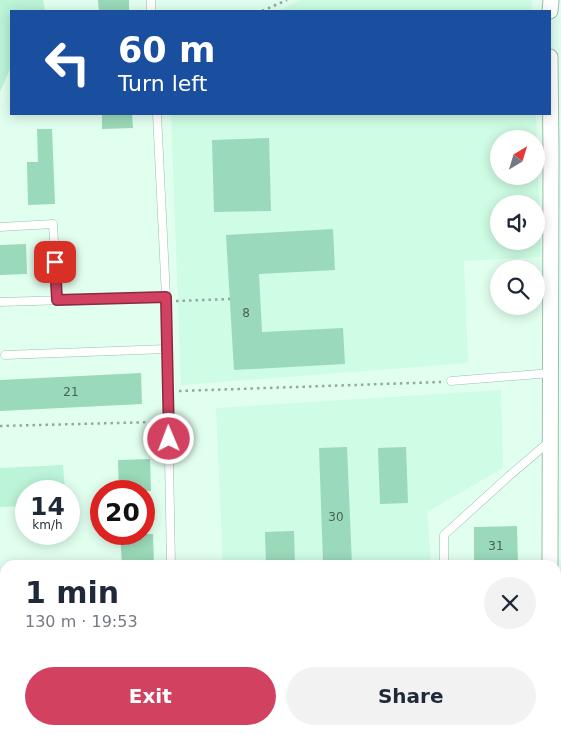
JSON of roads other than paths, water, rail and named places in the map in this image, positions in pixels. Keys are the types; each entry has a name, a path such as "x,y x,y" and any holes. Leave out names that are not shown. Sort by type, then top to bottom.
{"street":[{"path":"550,560 554,482 550,441 551,373 556,355 556,151 551,73"}],"lane":[{"path":"157,115 166,299 171,560"},
{"path":"0,227 53,224 57,300"},
{"path":"0,302 166,299"},
{"path":"5,355 167,349"},
{"path":"451,382 551,373"},
{"path":"444,560 444,535 508,476 550,441"}]}
